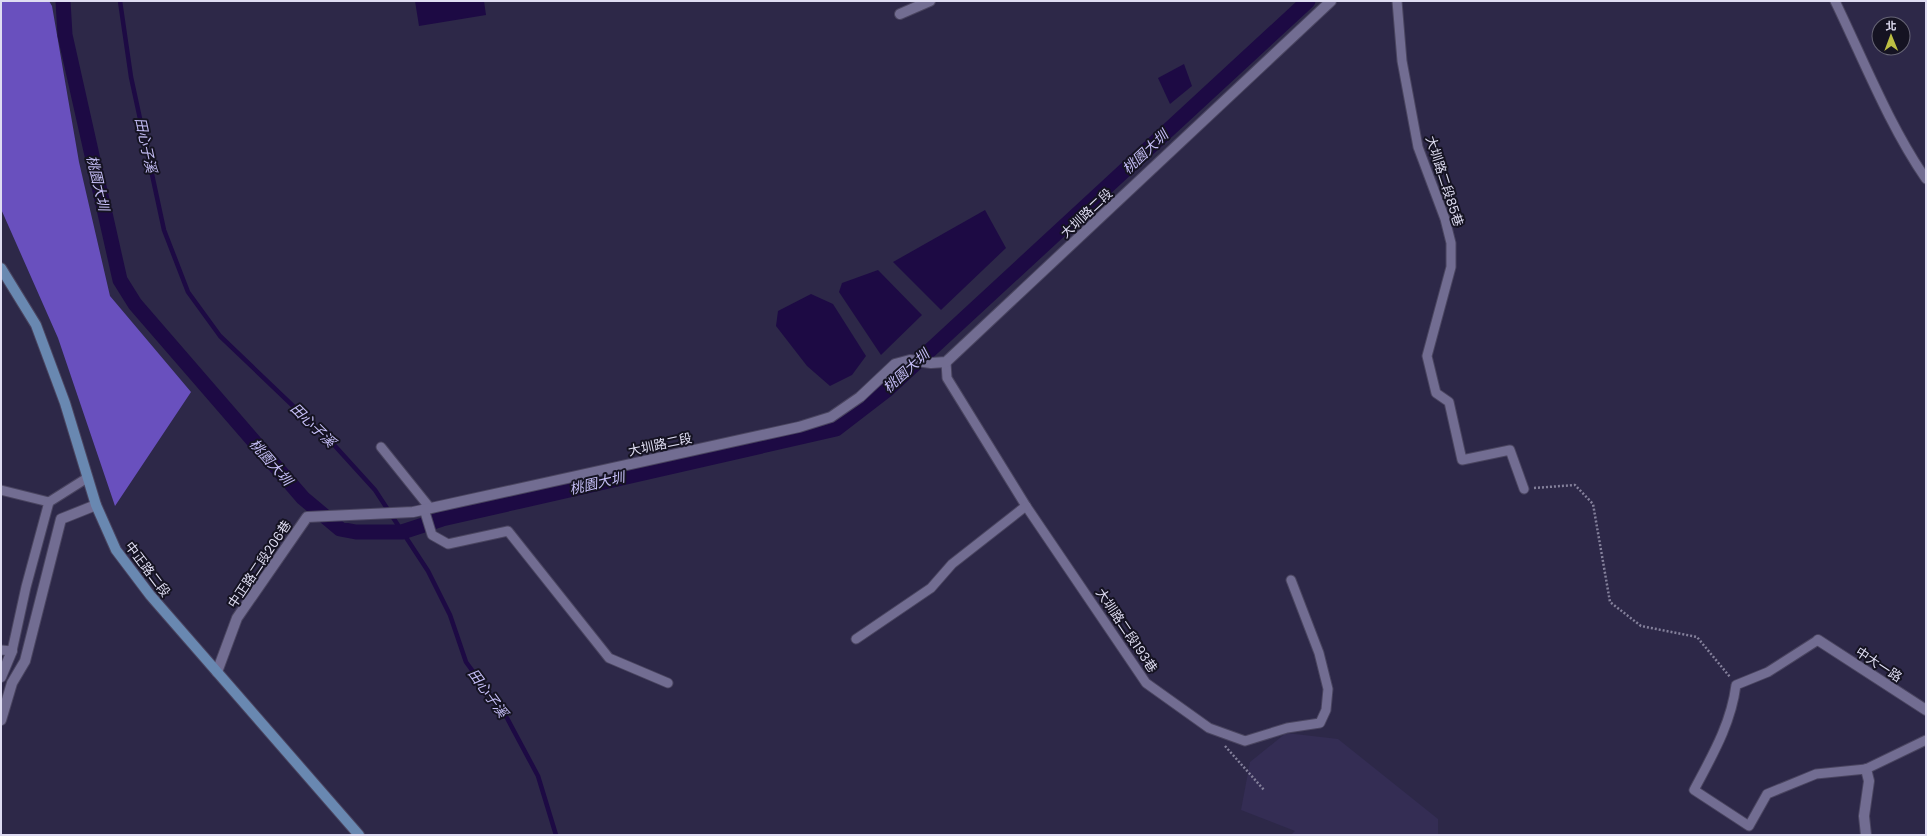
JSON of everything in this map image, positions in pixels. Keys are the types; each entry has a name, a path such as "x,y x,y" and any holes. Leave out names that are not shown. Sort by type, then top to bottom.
{"main road":[{"name":"中正路二段","path":"1,268 36,325 65,403 96,505 116,550 150,595 359,835"}],"street":[{"path":"900,14 930,1"},
{"name":"大圳路二段","path":"307,517 426,511 799,427 831,417 860,397 896,364 910,360 931,363 946,362 1331,1"},
{"path":"1,720 12,683 25,661 61,519 96,505"},
{"name":"中正路二段206巷","path":"217,672 237,618 307,517"},
{"name":"中大一路","path":"1818,640 1926,710"},
{"path":"1,677 12,651"},
{"path":"1866,769 1869,780 1864,816 1866,835"}],"lane":[{"name":"大圳路二段85巷","path":"1397,1 1402,61 1418,146 1445,219 1451,243 1451,267 1427,356 1436,393 1449,402 1462,460 1510,450 1524,489"},
{"path":"1835,1 1889,114 1913,160 1926,179"},
{"name":"大圳路二段193巷","path":"946,362 948,378 1026,506 1146,683 1208,728 1245,741 1287,728 1320,723 1326,710 1328,689 1319,653 1291,580"},
{"path":"381,447 426,511 432,532 448,544 508,531 610,658 668,683"},
{"path":"1,650 12,651 26,587 49,502 87,478"},
{"path":"1,490 49,502"},
{"path":"856,639 931,588 952,564 1026,506"},
{"path":"1818,640 1768,672 1736,685 1732,711 1722,735 1694,790 1749,826 1767,794 1816,774 1866,769 1926,740"}],"path":[{"path":"1524,489 1575,485 1593,504 1610,602 1641,626 1697,638 1736,685"},
{"path":"1224,745 1264,790"}],"shaded area":[{"path":"1,1 49,1 52,6 79,162 110,296 191,392 115,506 58,338 1,209"},
{"path":"415,1 484,1 486,15 419,26"},
{"path":"1184,64 1192,86 1170,104 1158,78"},
{"path":"985,210 1006,248 941,310 893,262"},
{"path":"878,270 922,315 881,355 839,292 842,283"},
{"path":"811,294 833,304 866,356 852,375 830,386 807,366 776,326 778,311"},
{"path":"1286,733 1338,739 1438,819 1438,835 1291,835 1295,831 1241,810 1250,762"}],"waterway":[{"name":"桃園大圳","path":"63,1 65,35 120,280 135,304 303,498 340,529 356,532 402,532 442,519 836,429 888,389 1308,1"},
{"name":"田心子溪","path":"120,1 131,77 164,230 188,292 220,336 335,446 375,490 428,571 450,615 466,662 507,718 538,776 556,835"}]}
